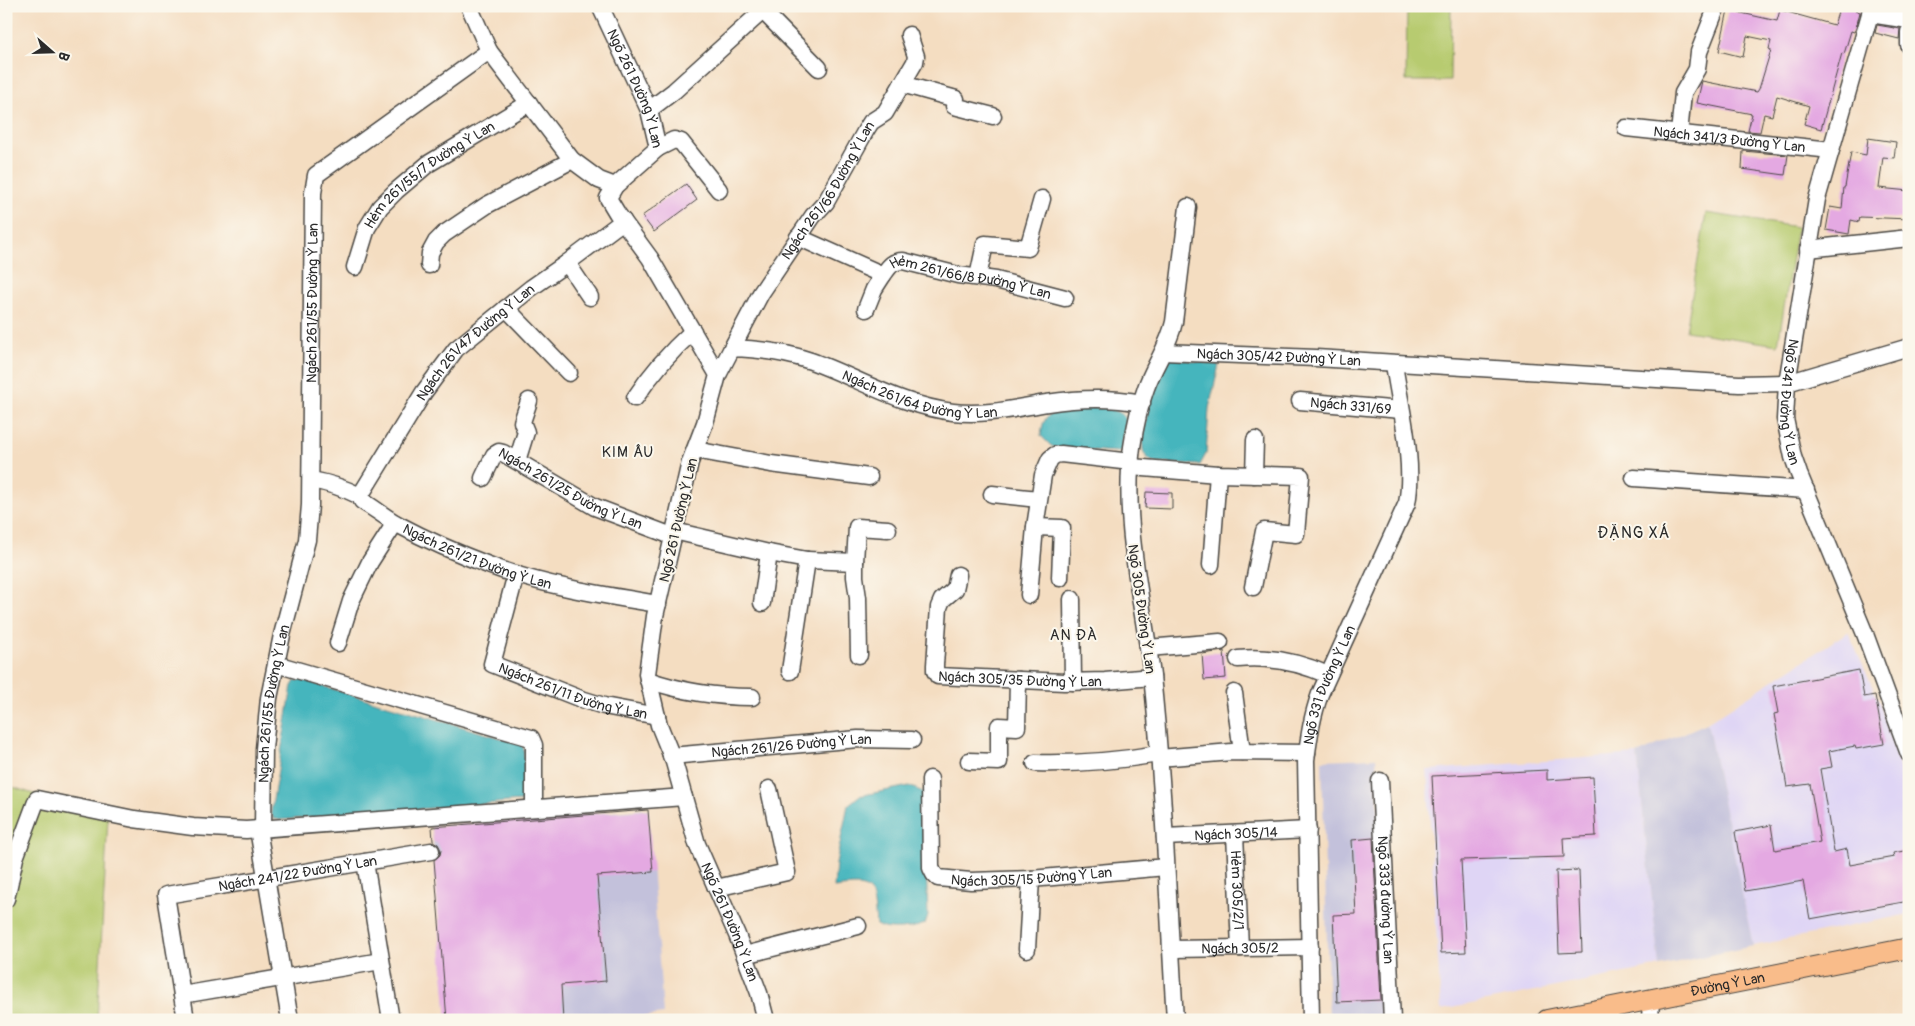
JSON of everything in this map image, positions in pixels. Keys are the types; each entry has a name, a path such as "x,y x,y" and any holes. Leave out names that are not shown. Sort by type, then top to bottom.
{"main road":[{"name":"Đường Ỷ Lan","path":"1546,1020 1909,948"}],"street":[{"path":"469,6 489,51 572,160 599,180 615,186 608,198 650,258 718,375"},
{"path":"1679,134 1683,93 1697,69 1699,52 1717,6"},
{"name":"Ngõ 261 Đường Ỷ Lan","path":"603,8 649,110 658,148 615,186"},
{"path":"649,110 674,91 765,8 819,68"},
{"path":"1870,10 1909,20"},
{"name":"Ngõ 341 Đường Ỷ Lan","path":"1870,10 1817,199 1787,383 1785,419 1792,457 1865,634 1909,753"},
{"path":"1909,32 1909,45"},
{"name":"Ngách 261/66 Đường Ỷ Lan","path":"732,348 761,293 813,216 826,202 871,122 885,112 915,62 916,56 909,34"},
{"name":"Ngách 261/55 Đường Ỷ Lan","path":"290,1020 266,878 260,829 269,698 307,540 311,480 313,193 316,175 489,51"},
{"path":"902,84 956,99 954,106 993,116"},
{"name":"Hẻm 261/55/7 Đường Ỷ Lan","path":"355,267 368,228 380,206 396,190 428,164 529,103"},
{"name":"Ngách 341/3 Đường Ỷ Lan","path":"1626,128 1831,150"},
{"path":"658,148 674,140 681,142 719,190"},
{"path":"429,265 430,253 436,242 444,234 487,205 572,160"},
{"path":"978,277 986,244 1028,248 1042,199"},
{"name":"Ngõ 305 Đường Ỷ Lan","path":"1175,1020 1159,756 1152,677 1133,542 1131,465 1135,430 1146,387 1164,352 1174,322 1188,207"},
{"name":"Ngách 261/47 Đường Ỷ Lan","path":"360,496 424,392 456,349 531,288 623,221"},
{"name":"Hẻm 261/66/8 Đường Ỷ Lan","path":"798,237 883,275 892,264 897,261 903,261 1065,298"},
{"path":"1808,249 1909,238"},
{"path":"567,263 590,297"},
{"path":"866,309 874,289 883,275"},
{"path":"506,308 569,373"},
{"path":"635,398 652,372 692,332"},
{"path":"718,375 732,348"},
{"name":"Ngách 261/64 Đường Ỷ Lan","path":"732,348 771,351 798,357 842,373 906,401 952,412 982,413 1096,398 1142,402"},
{"name":"Ngách 305/42 Đường Ỷ Lan","path":"1164,352 1316,358 1739,384 1787,383 1909,348"},
{"name":"Ngõ 331 Đường Ỷ Lan","path":"1311,1020 1307,753 1312,717 1328,675 1407,503 1410,467 1394,364"},
{"name":"Ngõ 261 Đường Ỷ Lan","path":"718,375 706,423 690,462 658,604 646,674 657,716 672,756 697,844 760,993 766,1020"},
{"path":"517,461 526,432 522,422 529,401"},
{"name":"Ngách 331/69","path":"1300,402 1401,410"},
{"path":"1254,475 1255,440"},
{"path":"694,450 771,464 869,477"},
{"name":"Ngách 261/25 Đường Ỷ Lan","path":"483,478 494,455 503,453 595,508 673,534 807,560 855,562"},
{"path":"1029,595 1038,500 1046,466 1055,455 1061,454 1131,465 1218,474 1301,476 1296,534 1264,531 1253,587"},
{"path":"1211,565 1218,474"},
{"path":"1634,478 1806,490"},
{"name":"Ngách 261/21 Đường Ỷ Lan","path":"311,480 329,482 360,496 362,501 395,523 436,543 492,566 588,593 658,604"},
{"path":"992,494 1038,500"},
{"path":"338,643 352,601 370,562 395,523"},
{"path":"859,655 858,598 855,577 857,527 888,529"},
{"path":"1035,527 1062,528 1060,578"},
{"path":"762,603 769,553"},
{"path":"790,671 807,560"},
{"name":"Ngách 261/11 Đường Ỷ Lan","path":"516,574 492,664 551,689 581,699 604,706 657,716"},
{"name":"Ngách 305/35 Đường Ỷ Lan","path":"958,575 955,589 942,600 940,608 935,672 938,676 1073,682 1152,677"},
{"path":"1072,599 1073,682"},
{"path":"1148,648 1220,642"},
{"path":"1238,659 1255,657 1287,661 1328,675"},
{"path":"276,664 532,738 534,745 534,808"},
{"path":"648,680 700,694 752,697"},
{"path":"969,761 998,762 999,726 1017,727 1018,680"},
{"path":"1234,692 1242,752"},
{"name":"Ngách 261/26 Đường Ỷ Lan","path":"672,756 858,739 912,740"},
{"path":"1035,763 1079,764 1159,756 1242,752 1307,753"},
{"name":"Ngách 305/15 Đường Ỷ Lan","path":"930,779 931,868 938,878 971,881 1031,879 1166,867"},
{"name":"Ngõ 333 đường Ỷ Lan","path":"1380,780 1392,1020"},
{"path":"716,888 787,872 769,789"},
{"path":"6,899 15,858 37,799 134,819 193,828 260,829 684,797"},
{"name":"Ngách 305/14","path":"1165,837 1308,830"},
{"name":"Hẻm 305/2/1","path":"1235,834 1240,948"},
{"name":"Ngách 241/22 Đường Ỷ Lan","path":"182,995 166,896 431,851"},
{"path":"364,862 391,1020"},
{"path":"1027,949 1031,879"},
{"path":"745,956 858,926"},
{"name":"Ngách 305/2","path":"1171,949 1310,947"},
{"path":"186,1020 182,995 381,962"},
{"path":"1650,1020 1651,999"}],"shaded area":[{"path":"1848,632 1880,704 1899,765 1909,807 1909,914 1753,946 1707,723"},
{"path":"1707,723 1753,946 1659,966 1637,754"},
{"path":"1637,754 1659,966 1441,1010 1427,770"},
{"path":"1376,758 1388,1019 1329,1020 1322,760"},
{"path":"648,809 663,1014 622,1020 447,1020 432,827"}],"green space":[{"path":"1407,6 1451,6 1450,81 1406,81"},
{"path":"1706,213 1797,227 1778,345 1686,331"},
{"path":"6,785 108,818 97,1020 6,1020"}],"water":[{"path":"1171,358 1219,365 1209,408 1206,454 1200,465 1155,463 1147,458 1143,449 1144,431 1153,390 1160,368 1164,362"},
{"path":"1087,408 1115,410 1123,416 1126,420 1121,450 1118,452 1056,448 1041,436 1044,422 1048,416 1058,411"},
{"path":"301,680 522,745 524,750 524,797 521,801 279,820 273,818 271,812 292,686 295,681"},
{"path":"909,786 923,792 928,915 925,924 894,929 876,925 874,903 869,890 857,886 834,888 836,863 848,805 859,796"}],"building":[{"path":"1840,6 1860,12 1856,28 1854,32 1851,31 1844,54 1842,53 1821,129 1804,124 1809,106 1777,96 1772,116 1764,114 1760,132 1748,131 1752,114 1697,103 1702,81 1757,92 1759,89 1771,50 1769,49 1771,41 1747,36 1743,57 1719,51 1728,10 1777,21 1780,10 1834,25"},
{"path":"1877,25 1900,29 1899,39 1875,33"},
{"path":"1868,138 1896,142 1894,158 1883,157 1879,188 1909,191 1909,219 1860,217 1859,222 1851,220 1849,234 1826,230 1830,207 1842,209 1851,152 1866,155"},
{"path":"1743,151 1788,155 1785,175 1742,169"},
{"path":"686,184 697,200 654,232 642,216"},
{"path":"1146,492 1172,493 1172,509 1145,508"},
{"path":"1224,651 1226,678 1204,680 1202,654"},
{"path":"1859,670 1864,697 1875,695 1884,744 1856,749 1855,746 1829,751 1832,767 1820,769 1834,852 1847,849 1850,865 1894,857 1893,853 1909,850 1909,901 1810,919 1803,881 1745,891 1735,832 1771,825 1775,850 1820,842 1810,784 1787,787 1774,714 1778,713 1773,686"},
{"path":"1547,770 1547,780 1593,777 1596,836 1563,838 1564,857 1461,860 1466,952 1441,953 1432,776"},
{"path":"648,810 653,872 597,876 606,981 561,985 563,1020 447,1020 434,860 440,855 441,850 438,844 433,841 432,827"},
{"path":"1373,838 1381,1000 1337,1002 1333,915 1356,914 1352,840"},
{"path":"1579,870 1582,952 1559,953 1556,871"}],"district":[{"name":"KIM ÂU","path":"628,452"},
{"name":"ĐẶNG XÁ","path":"1634,532"},
{"name":"AN ĐÀ","path":"1074,635"}]}
